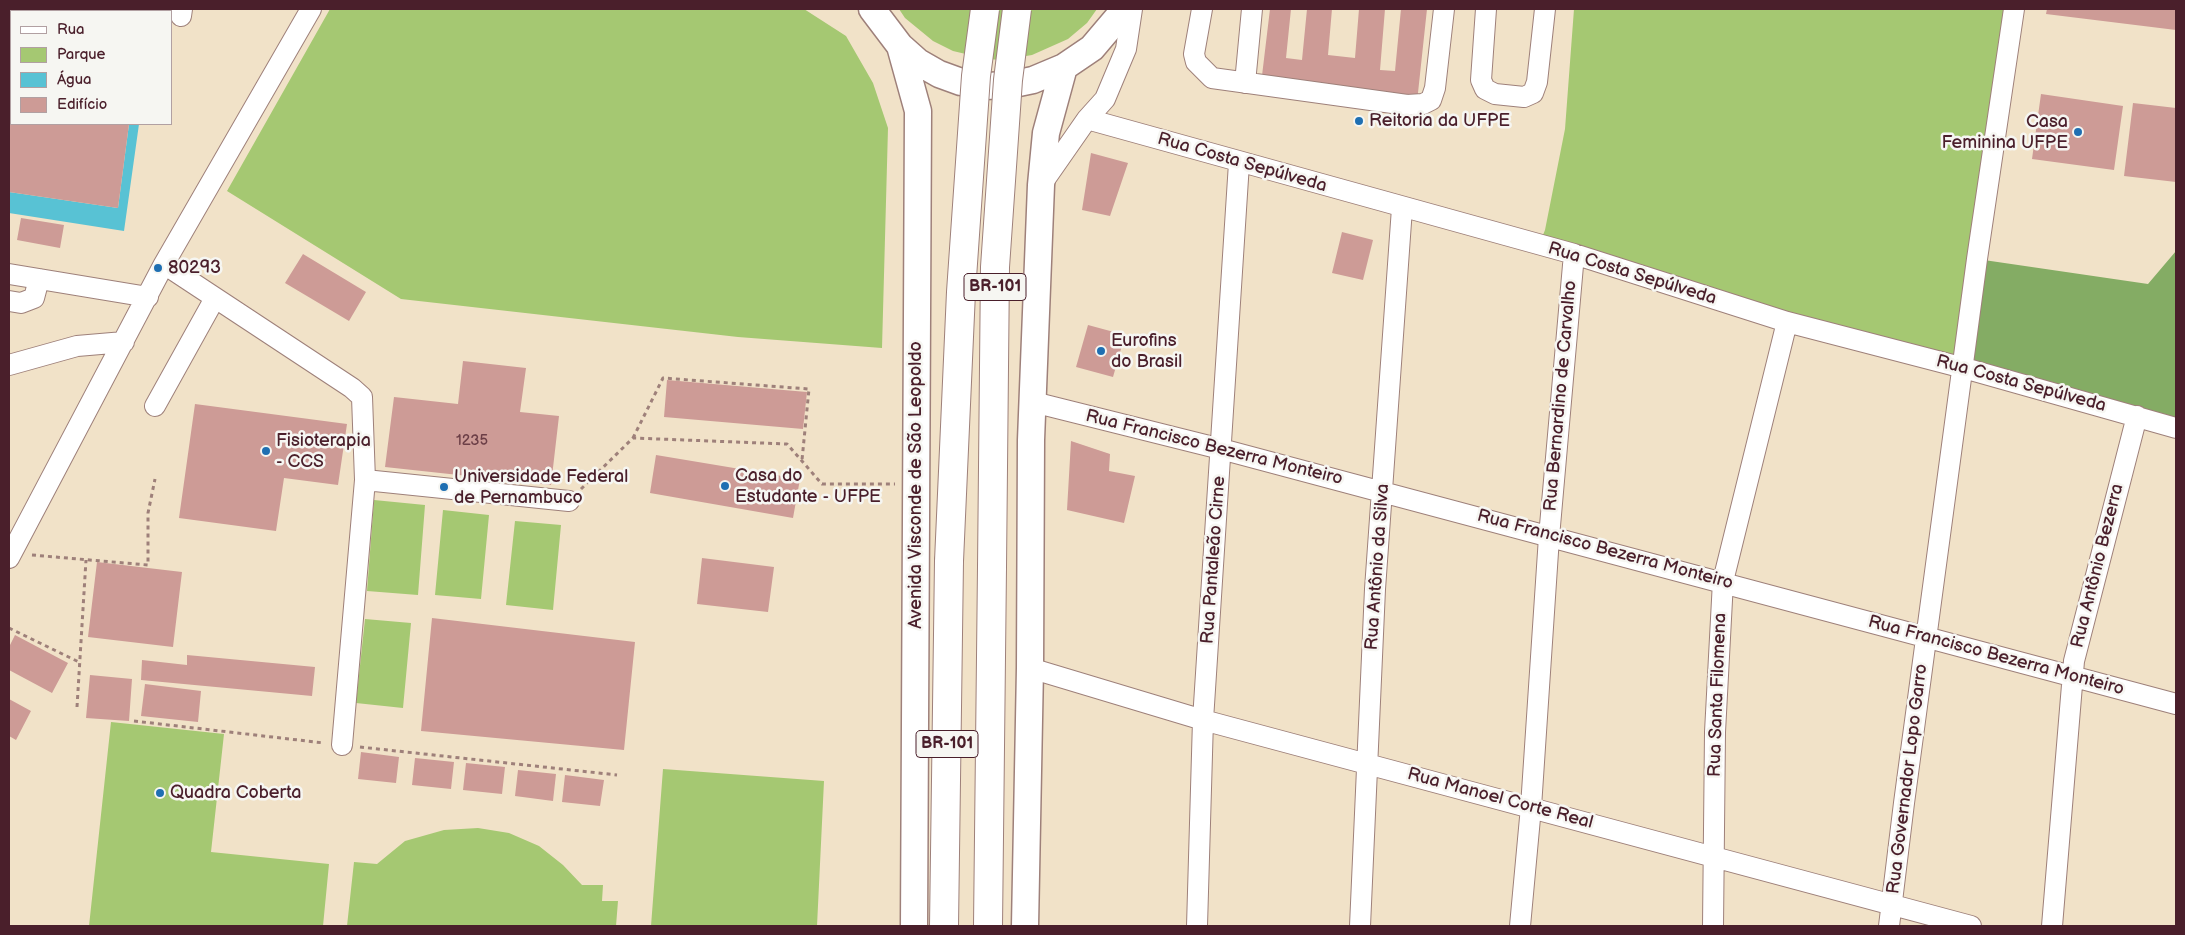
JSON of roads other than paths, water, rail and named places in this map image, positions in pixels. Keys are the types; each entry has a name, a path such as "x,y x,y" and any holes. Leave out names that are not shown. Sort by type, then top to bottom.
{"highway":[{"name":"Avenida Visconde de São Leopoldo","path":"944,926 949,561 961,282 976,76 985,9"},
{"name":"BR-101","path":"988,926 995,267 1008,80 1017,9"}],"main road":[{"path":"872,9 900,46 918,62 939,74 961,82 985,86 1009,85 1033,80 1064,67 1092,48 1123,9"},
{"name":"Avenida Visconde de São Leopoldo","path":"900,46 918,111 914,926"},
{"path":"1025,926 1033,402 1040,185 1046,133 1064,67"}],"street":[{"path":"10,556 164,264 311,9"},
{"path":"1040,185 1088,119 1105,99 1126,50 1132,9"},
{"path":"1202,9 1194,54 1196,62 1212,78 1408,105 1423,104 1431,100 1435,88 1444,9"},
{"path":"1246,83 1252,9"},
{"path":"1486,9 1481,80 1485,89 1495,94 1524,97 1533,93 1538,82 1545,9"},
{"name":"Rua Governador Lopo Garro","path":"1889,926 1977,259 2014,9"},
{"name":"Rua Costa Sepúlveda","path":"1088,119 1239,163 1574,254 1787,322 1964,368 2176,428"},
{"name":"Rua Pantaleão Cirne","path":"1197,926 1204,720 1239,163"},
{"name":"Rua Antônio da Silva","path":"1360,926 1366,764 1402,208"},
{"name":"Rua Bernardino de Carvalho","path":"1520,926 1531,807 1549,537 1574,254"},
{"path":"164,264 352,388 362,397 365,480 342,745"},
{"path":"9,274 148,297"},
{"path":"9,301 21,303 34,298 39,279"},
{"path":"155,406 215,298"},
{"name":"Rua Santa Filomena","path":"1712,926 1715,732 1723,581 1787,322"},
{"path":"9,365 77,346 124,342"},
{"name":"Rua Francisco Bezerra Monteiro","path":"1033,402 1383,491 2176,704"},
{"name":"Rua Antônio Bezerra","path":"2052,926 2076,647 2137,416"},
{"path":"365,480 569,501"},
{"name":"Rua Manoel Corte Real","path":"1030,668 1204,720 1971,926"}],"water":[{"path":"129,125 139,125 124,231 9,213 9,192 118,208"}],"place":[{"name":"Reitoria da UFPE","path":"1359,121"},
{"name":"Casa Feminina UFPE","path":"2078,132"},
{"name":"80293","path":"158,268"},
{"name":"Eurofins do Brasil","path":"1101,351"},
{"name":"Fisioterapia - CCS","path":"266,451"},
{"name":"Casa do Estudante - UFPE","path":"725,486"},
{"name":"Universidade Federal de Pernambuco","path":"444,487"},
{"name":"Quadra Coberta","path":"160,793"}]}
